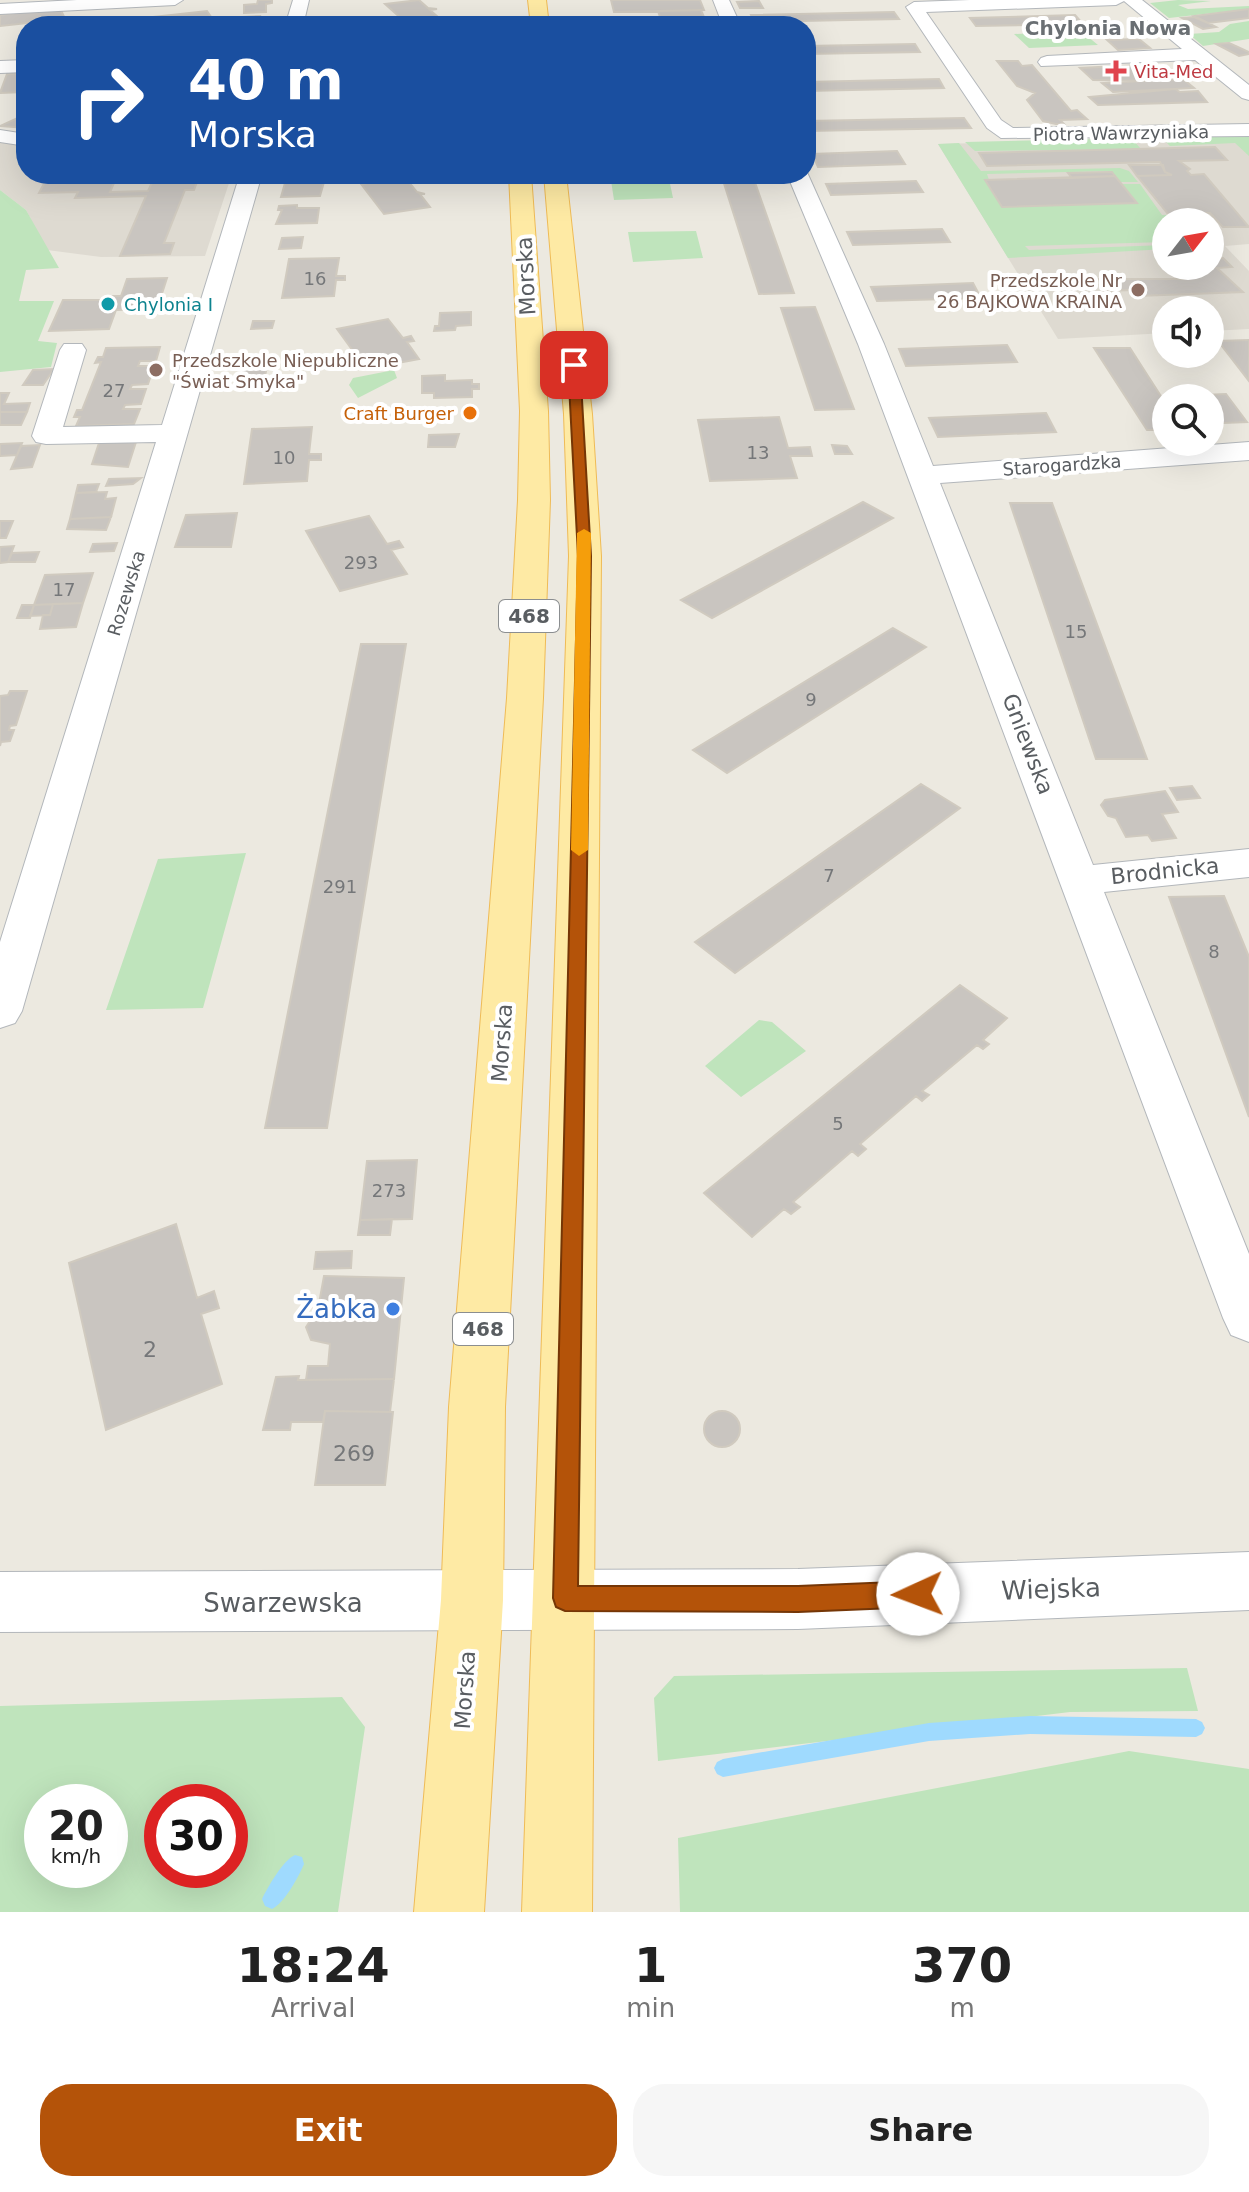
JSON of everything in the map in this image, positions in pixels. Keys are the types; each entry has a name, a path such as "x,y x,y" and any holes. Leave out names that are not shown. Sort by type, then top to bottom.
{"main road":[{"name":"Morska","path":"449,1912 472,1600 477,1407 525,698 534,500 534,411 521,184"},
{"name":"Morska","path":"556,184 578,414 585,556 557,1912"}],"street":[{"path":"0,9 175,0"},
{"name":"Piotra Wawrzyniaka","path":"1116,0 914,7 994,124 1008,134 1249,130"},
{"path":"1132,0 1249,94"},
{"path":"1047,62 1199,54"},
{"name":"Rozewska","path":"0,1011 248,184"},
{"name":"Gniewska","path":"802,184 923,475 1249,1318"},
{"path":"73,350 46,436 174,433"},
{"name":"Starogardzka","path":"923,475 1249,451"},
{"name":"Brodnicka","path":"1080,880 1249,863"},
{"name":"Wiejska","path":"565,1598 798,1599 1249,1581"},
{"name":"Swarzewska","path":"0,1602 565,1598"}],"shaded area":[{"path":"1249,136 1249,244 1225,246 1249,271 1249,329 1224,330 1224,296 1152,296 1152,334 1058,339 938,144"},
{"path":"0,140 16,143 16,184 229,184 205,256 101,257 47,250 26,210 0,190"}],"green space":[{"path":"1211,1 1178,5 1188,9 1249,6 1249,9 1169,18 1150,3"},
{"path":"1249,21 1249,39 1203,46 1189,34 1219,32 1230,24"},
{"path":"1081,31 1098,45 1029,48 1014,34"},
{"path":"1249,135 1249,156 1235,143 1170,146 1163,139 1154,138"},
{"path":"1140,138 1133,140 1141,149 975,151 965,142"},
{"path":"959,143 981,171 1120,168 1129,171 1138,182 1120,182 1111,171 987,174 989,180 985,181 1002,207 1136,202 1122,184 1140,184 1157,208 1152,208 1152,242 1025,246 1029,250 1152,246 1152,250 1008,258 938,144"},
{"path":"612,184 670,184 673,198 614,200"},
{"path":"0,190 26,210 59,268 26,270 19,301 54,301 38,341 57,343 51,367 0,372"},
{"path":"696,231 703,258 633,262 628,232"},
{"path":"394,370 397,378 358,398 349,385 353,378"},
{"path":"246,853 203,1008 106,1010 158,859"},
{"path":"759,1020 772,1022 806,1051 741,1097 705,1066"},
{"path":"1187,1668 1198,1711 1070,1712 658,1761 654,1698 674,1676"},
{"path":"342,1697 365,1727 338,1912 0,1912 0,1706"},
{"path":"1129,1751 1249,1769 1249,1912 680,1912 678,1838"}],"building":[{"path":"258,0 272,0 272,3 266,4 266,12 244,13 244,5 257,4"},
{"path":"419,0 428,8 437,9 430,10 437,16 398,16 385,4"},
{"path":"611,0 700,0 704,10 614,12"},
{"path":"759,1 763,8 740,8 737,2"},
{"path":"60,8 64,16 16,16 16,24 0,26 0,15"},
{"path":"1249,9 1249,18 1208,23 1194,16"},
{"path":"701,10 704,16 660,16 658,11"},
{"path":"207,11 210,16 161,16"},
{"path":"894,12 899,19 816,21 816,16 751,15"},
{"path":"1075,15 1083,24 976,26 970,18"},
{"path":"1194,17 1216,27 1203,29 1182,18"},
{"path":"1139,39 1150,48 1118,50 1107,40"},
{"path":"1229,43 1249,54 1239,56 1216,44"},
{"path":"915,44 920,52 816,54 816,46"},
{"path":"997,61 1032,65 1071,111 1077,110 1087,119 1060,120 1064,124 1043,121 1027,100 1035,93 1017,86"},
{"name":"Vita-Med","path":"1141,65 1152,74 1141,77 1145,81 1093,80 1080,68"},
{"path":"7,74 16,74 16,92 0,93"},
{"path":"939,79 944,88 816,91 816,82"},
{"path":"1183,79 1194,88 1113,92 1102,83"},
{"path":"1175,89 1180,92 1198,91 1207,102 1098,105 1089,97"},
{"path":"964,118 971,128 816,131 816,121"},
{"path":"16,119 16,127 0,126"},
{"path":"1215,147 1227,160 1179,161 1190,169 1187,171 1191,175 1204,174 1249,227 1224,227 1224,208 1163,208 1137,176 1172,175 1165,172 1160,162 987,166 979,153"},
{"path":"897,151 905,164 818,167 816,154"},
{"path":"1129,165 1163,165 1165,172 1172,175 1137,176"},
{"path":"1112,172 1115,176 1072,178 1068,173"},
{"path":"1115,176 1137,203 1002,207 985,180"},
{"path":"916,181 923,192 831,195 826,184"},
{"path":"44,184 114,184 110,192 148,191 151,184 196,184 194,190 185,190 164,243 174,243 170,254 120,256 146,196 75,198 78,192 39,193"},
{"path":"285,184 323,184 320,196 281,197"},
{"path":"361,184 411,184 417,192 425,194 420,194 430,207 384,214"},
{"path":"724,184 756,184 794,293 759,294"},
{"path":"297,205 297,208 319,208 317,223 276,224 282,210 278,210 279,206"},
{"path":"942,229 950,242 853,245 847,232"},
{"path":"303,237 301,248 279,249 282,238"},
{"path":"339,258 336,276 345,276 345,280 336,280 334,296 282,298 289,259"},
{"path":"1224,274 1243,292 1137,296 1133,290 1106,291 1097,279 1224,280"},
{"name":"Chylonia I","path":"167,278 157,309 116,310 109,329 49,331 63,300 106,300 108,296 121,296 127,279"},
{"path":"973,283 981,298 877,301 871,287"},
{"path":"815,307 854,409 815,410 781,308"},
{"path":"471,312 471,325 434,331 435,326 439,326 440,313"},
{"path":"388,319 403,338 411,336 414,341 407,342 419,359 366,369 337,329"},
{"path":"253,321 274,321 272,328 251,329"},
{"path":"1249,340 1249,381 1224,349 1224,341"},
{"path":"1007,345 1017,362 906,366 899,349"},
{"path":"160,347 156,361 140,361 138,366 154,366 148,384 132,385 130,389 146,389 141,404 125,405 123,409 140,409 134,424 76,426 80,417 74,417 77,410 82,410 101,362 95,363 98,357 103,357 106,348"},
{"path":"1094,348 1130,348 1153,384 1152,430 1147,430"},
{"path":"268,363 263,384 238,385 243,364"},
{"path":"54,369 43,385 23,385 33,370"},
{"path":"445,375 445,381 472,380 472,384 479,384 479,389 472,389 472,397 434,398 434,393 422,393 422,376"},
{"path":"0,393 9,393 4,404 30,403 27,412 0,412"},
{"path":"1226,394 1247,422 1224,423"},
{"path":"0,412 27,412 21,425 0,425"},
{"path":"1046,413 1056,432 938,437 929,418"},
{"path":"779,417 788,448 810,447 812,456 790,456 797,478 710,481 698,420"},
{"path":"312,427 309,454 321,454 321,460 309,460 307,481 244,484 252,429"},
{"path":"459,434 455,447 428,447 429,435"},
{"path":"136,442 128,467 92,464 99,443"},
{"path":"22,443 17,455 0,456 0,444"},
{"path":"40,445 32,467 11,469 21,446"},
{"path":"832,445 847,446 852,454 835,454"},
{"path":"141,478 133,484 106,486 109,479"},
{"path":"99,484 96,492 76,493 78,485"},
{"path":"107,492 105,499 116,498 111,517 70,519 76,493"},
{"path":"863,502 893,518 712,618 681,600"},
{"path":"1010,503 1052,503 1147,759 1096,759"},
{"path":"237,513 231,547 175,547 186,515"},
{"path":"369,516 387,544 399,541 403,547 391,550 407,574 340,591 306,531"},
{"path":"111,517 106,530 67,529 70,519"},
{"path":"0,521 13,521 6,538 0,538"},
{"path":"117,543 114,551 90,552 93,544"},
{"path":"14,546 8,562 0,563 0,547"},
{"path":"39,552 35,562 8,562 12,553"},
{"path":"93,573 83,603 34,605 45,575"},
{"path":"83,603 76,627 40,629 43,615 50,615 53,604"},
{"path":"53,604 50,615 30,616 34,605"},
{"path":"22,605 34,605 30,618 17,618"},
{"path":"893,628 926,647 727,773 693,750"},
{"path":"361,644 406,644 327,1128 265,1128"},
{"path":"10,691 27,691 16,725 10,726 9,730 14,730 10,741 1,742 0,746 0,696 8,695"},
{"path":"921,784 960,808 735,973 695,942"},
{"path":"1192,786 1200,798 1177,800 1170,788"},
{"path":"1165,791 1178,812 1162,814 1176,838 1152,841 1148,835 1126,837 1116,818 1108,816 1101,805 1105,800"},
{"path":"1224,896 1249,957 1249,1117 1169,897"},
{"path":"960,985 1007,1018 983,1040 989,1044 983,1049 977,1045 922,1091 929,1095 922,1101 916,1096 860,1144 866,1149 858,1156 852,1151 793,1202 800,1207 791,1214 784,1209 752,1237 704,1193"},
{"path":"417,1160 412,1219 360,1220 367,1161"},
{"path":"392,1219 390,1235 358,1235 360,1220"},
{"path":"176,1224 197,1298 214,1291 219,1308 201,1314 222,1384 106,1430 69,1263"},
{"path":"352,1251 351,1268 314,1269 316,1252"},
{"path":"324,1276 404,1278 394,1379 306,1380 308,1366 328,1366 330,1344 311,1340 306,1327 318,1309"},
{"path":"299,1376 298,1380 394,1379 390,1412 325,1411 323,1422 291,1422 290,1430 263,1430 276,1377"},
{"path":"325,1411 393,1412 385,1485 315,1485"},
{"path":"722,1411 735,1416 740,1429 735,1442 722,1447 709,1442 704,1429 709,1416"}],"waterway":[{"path":"723,1768 929,1732 1030,1725 1196,1728"},
{"path":"272,1899 295,1864"}],"slow traffic":[{"path":"579,850 584,533"}],"place":[{"name":"Vita-Med","path":"1116,71"},
{"name":"Przedszkole Nr 26 BAJKOWA KRAINA","path":"1138,290"},
{"name":"Chylonia I","path":"108,304"},
{"name":"Przedszkole Niepubliczne \"Świat Smyka\"","path":"156,370"},
{"name":"Craft Burger","path":"470,413"},
{"name":"Żabka","path":"393,1309"}],"district":[{"name":"Chylonia Nowa","path":"1108,28"}],"route":[{"path":"574,365 585,556 565,1598 798,1599 918,1594"}]}
